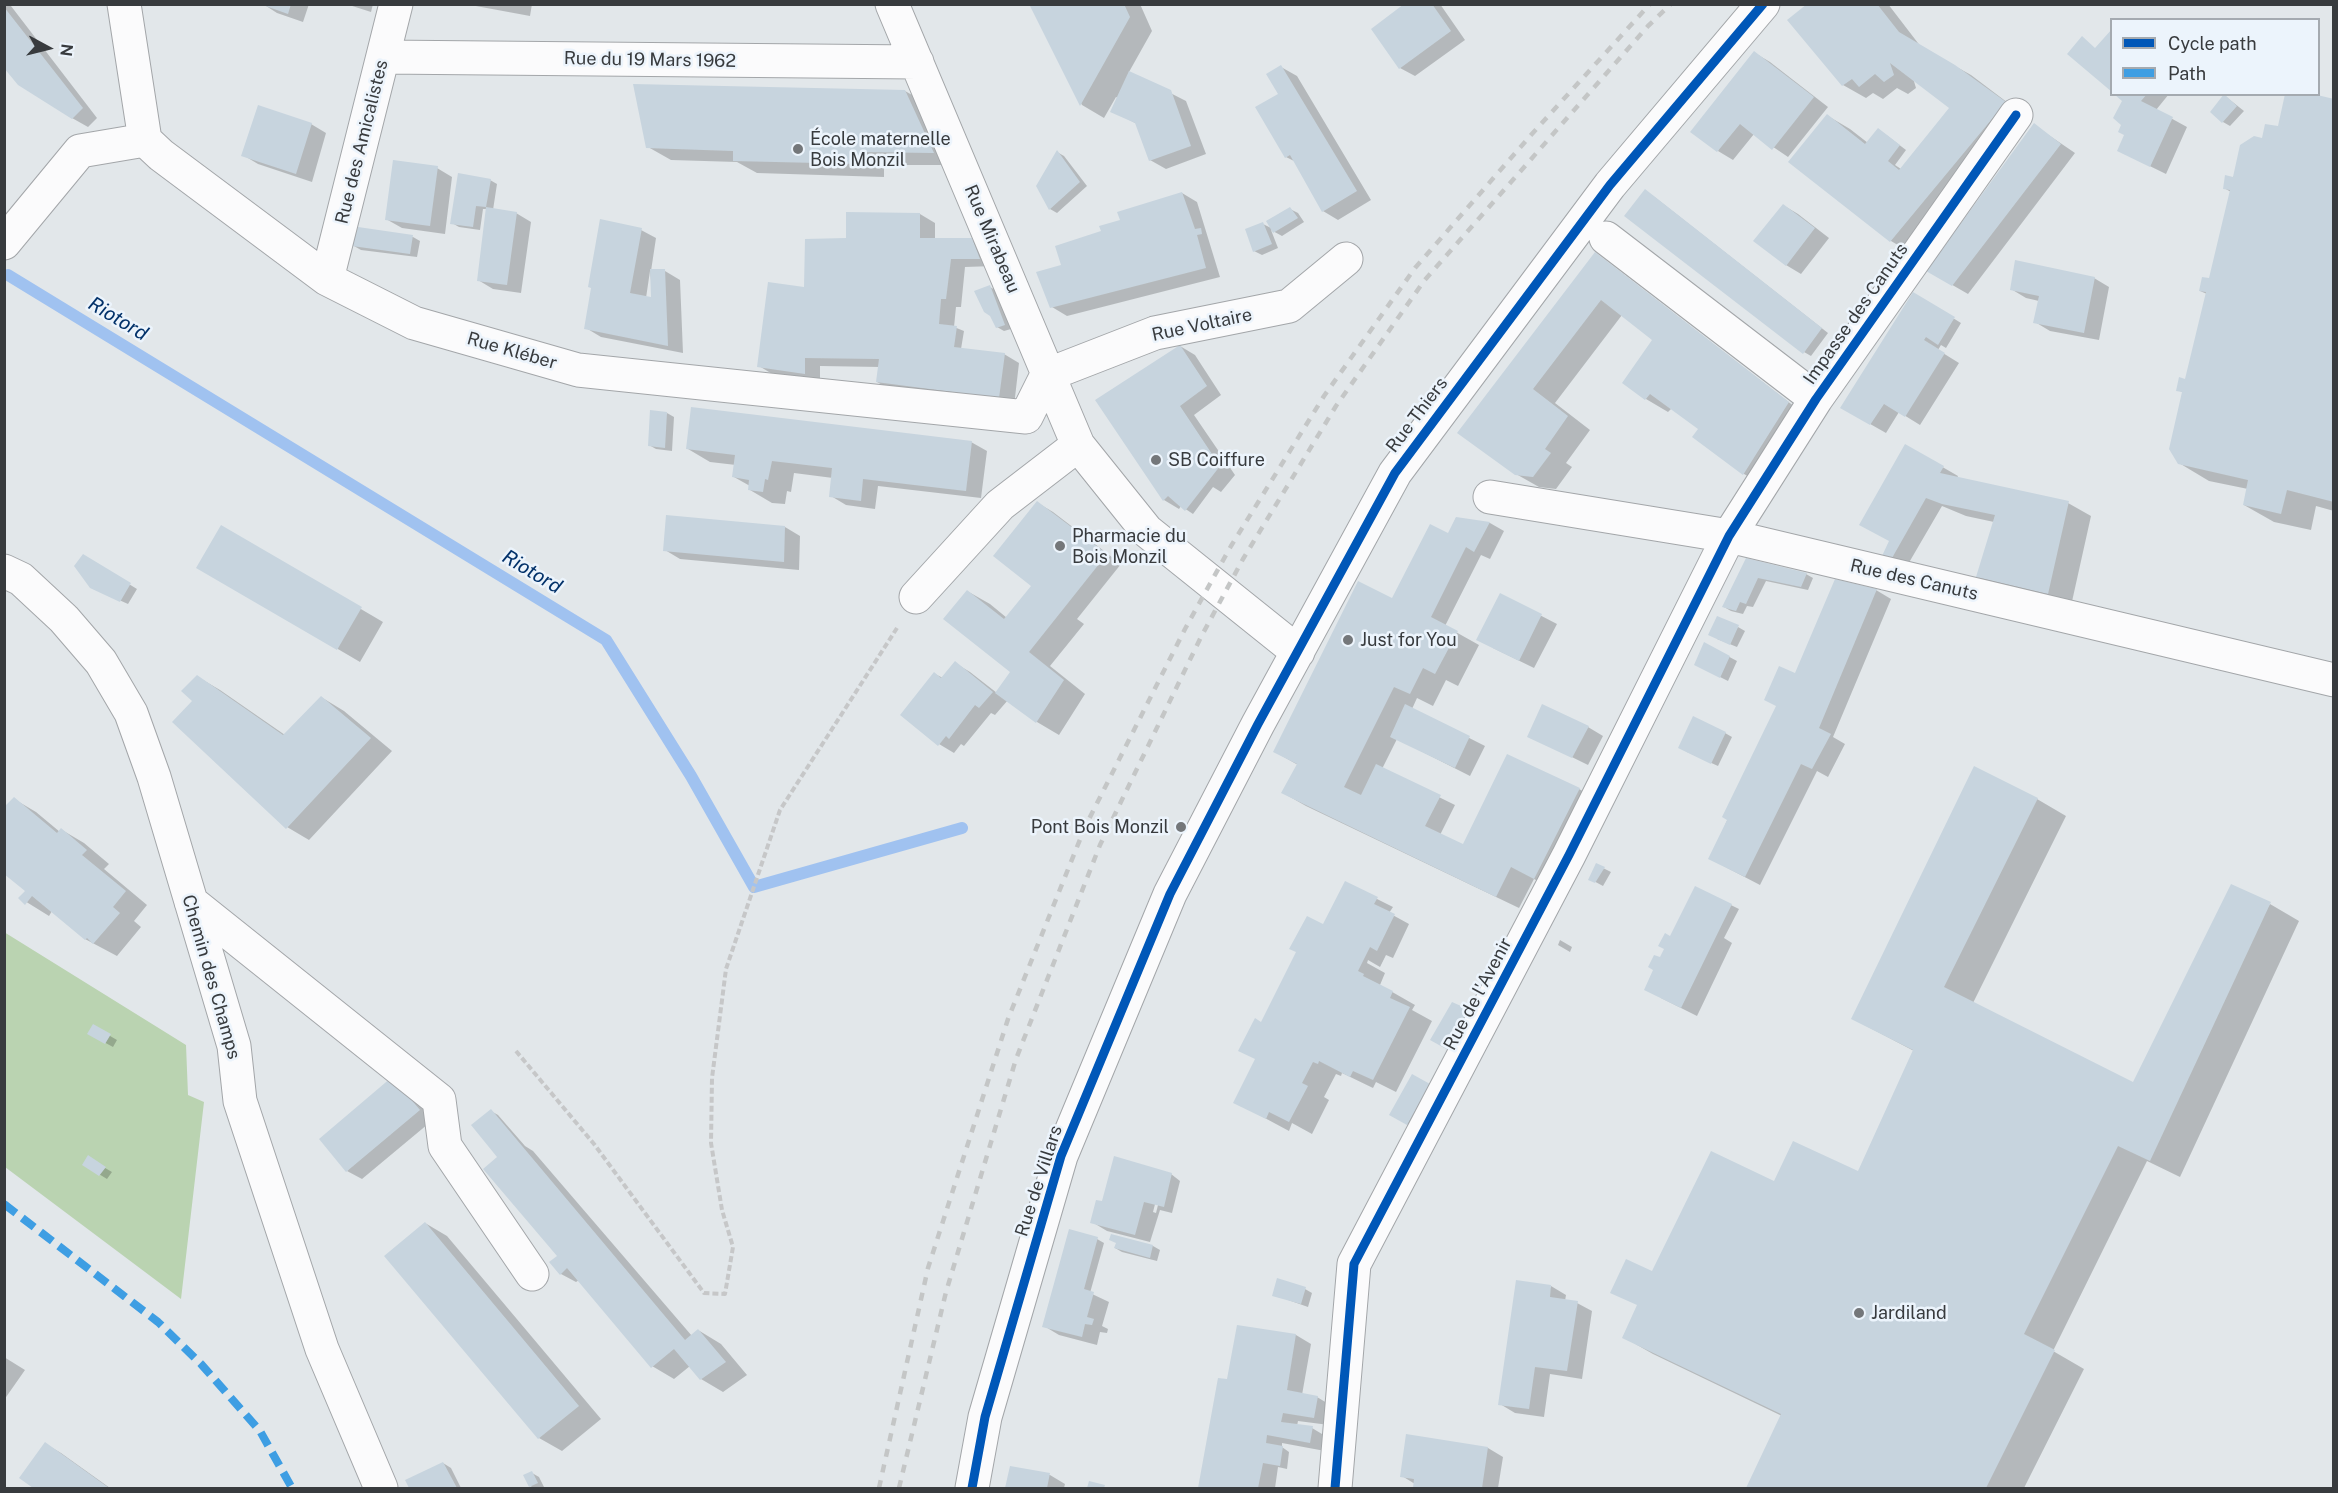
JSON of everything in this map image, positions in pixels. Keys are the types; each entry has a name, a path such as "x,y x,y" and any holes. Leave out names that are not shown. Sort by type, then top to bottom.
{"street":[{"path":"4,243 80,151 145,140 124,4"},
{"name":"Rue des Amicalistes","path":"327,279 396,4"},
{"name":"Rue Mirabeau","path":"892,4 1078,445 1147,531 1298,652"},
{"name":"Rue Thiers","path":"1170,894 1395,472 1610,185 1763,4"},
{"name":"Rue du 19 Mars 1962","path":"383,57 917,62"},
{"name":"Impasse des Canuts","path":"1729,536 1816,399 2016,115"},
{"name":"Rue Kléber","path":"145,140 161,155 327,279 414,323 578,369 1026,417 1047,375"},
{"path":"1606,238 1816,399"},
{"name":"Rue Voltaire","path":"1047,375 1155,333 1289,306 1346,259"},
{"path":"916,597 1000,505 1078,445"},
{"name":"Rue des Canuts","path":"1491,497 1729,536 2334,680"},
{"name":"Rue de l'Avenir","path":"1335,1488 1354,1264 1563,866 1729,536"},
{"name":"Chemin des Champs","path":"4,571 21,579 64,619 101,662 131,713 154,777 234,1046 240,1101 322,1349 381,1488"},
{"name":"Rue de Villars","path":"972,1488 985,1418 1061,1156 1170,894"},
{"path":"190,902 439,1100 445,1146 532,1274"}],"path":[{"path":"516,1051 594,1144 704,1293 725,1294 733,1247 722,1210 711,1132 712,1078 726,969 780,810 916,597"}],"green space":[{"path":"4,932 186,1045 188,1095 204,1102 181,1299 5,1167"}],"building":[{"path":"260,4 291,4 288,14"},
{"path":"1029,4 1124,4 1130,17 1080,106"},
{"path":"1404,4 1432,4 1451,31 1399,69 1371,29"},
{"path":"1807,4 1877,4 1899,32 1955,65 2006,102 1890,242 1788,162 1827,114 1865,144 1878,128 1900,145 1888,161 1899,170 1949,108 1890,63 1894,75 1884,82 1875,74 1859,87 1852,79 1842,86 1787,20"},
{"path":"4,7 83,108 72,119 18,85 4,68"},
{"path":"2110,31 2110,90 2067,54 2082,36 2095,48"},
{"path":"1754,51 1814,97 1772,150 1740,124 1717,152 1690,132"},
{"path":"1281,65 1357,191 1322,212 1290,155 1285,158 1255,107 1278,94 1266,74"},
{"path":"1129,71 1171,90 1191,146 1149,161 1135,123 1110,112"},
{"path":"633,84 905,90 934,153 862,152 862,164 733,161 733,151 646,148"},
{"path":"2116,96 2145,96 2141,101 2173,117 2150,167 2117,151 2124,135 2118,132 2121,125 2113,118 2122,101"},
{"path":"2222,96 2226,96 2237,106 2222,123 2210,112"},
{"path":"2285,96 2320,96 2334,99 2334,502 2287,490 2281,514 2243,505 2248,480 2178,464 2169,449 2182,392 2176,391 2179,377 2185,379 2206,292 2199,291 2202,277 2209,278 2230,190 2223,189 2225,175 2233,177 2240,145 2254,136 2262,138 2265,124 2278,126"},
{"path":"258,105 312,123 296,174 241,156"},
{"path":"2034,123 2061,144 1952,286 1926,271"},
{"path":"1057,150 1080,182 1049,210 1036,186"},
{"path":"393,160 438,166 430,226 385,220"},
{"path":"458,173 491,179 486,207 476,206 473,227 450,224"},
{"path":"1645,189 1822,328 1803,354 1624,216"},
{"path":"1182,192 1195,229 1201,228 1202,234 1197,235 1206,268 1050,308 1036,272 1061,265 1055,246 1101,231 1099,226 1120,220 1117,212"},
{"path":"1783,204 1815,228 1786,266 1753,241"},
{"path":"486,207 517,212 507,285 477,281"},
{"path":"1290,207 1298,218 1273,233 1266,221"},
{"path":"846,212 920,213 920,238 972,238 980,259 951,259 946,299 941,299 939,324 957,326 954,347 1005,353 999,398 876,382 879,359 805,358 805,374 757,367 768,282 804,287 805,239 846,238"},
{"path":"600,219 642,228 630,293 651,297 650,269 665,269 668,346 584,329 591,288 588,287"},
{"path":"1263,222 1272,244 1253,252 1245,229"},
{"path":"358,227 413,235 410,254 352,246"},
{"path":"1595,252 1789,402 1743,475 1692,437 1698,429 1650,394 1645,400 1622,383 1652,340 1601,300 1533,389 1568,416 1545,449 1551,453 1533,477 1515,475 1457,433"},
{"path":"2015,260 2095,277 2084,333 2033,323 2039,296 2010,290"},
{"path":"990,285 1005,325 996,328 990,316 984,312 974,291"},
{"path":"1913,292 1955,317 1938,345 1926,337 1924,340 1945,353 1905,417 1884,404 1870,425 1840,408"},
{"path":"1180,345 1207,386 1180,406 1220,466 1185,511 1168,496 1163,501 1095,400"},
{"path":"691,407 972,441 966,491 863,479 861,501 829,497 832,468 772,461 763,492 748,490 749,480 732,477 735,455 686,449"},
{"path":"650,410 667,412 665,448 648,446"},
{"path":"1905,444 1944,466 1940,473 2069,501 2048,594 1976,577 1995,515 1942,504 1926,498 1892,558 1882,556 1889,541 1859,525"},
{"path":"1037,501 1107,554 1029,652 1064,680 1036,723 995,693 1010,672 943,619 967,590 1004,619 1031,586 993,556"},
{"path":"666,515 785,526 784,562 663,551"},
{"path":"1456,517 1490,522 1474,552 1466,547 1431,617 1458,631 1435,674 1423,668 1410,694 1394,687 1344,787 1361,795 1376,764 1441,795 1425,826 1463,844 1507,754 1580,788 1534,879 1511,867 1496,897 1281,793 1297,764 1273,752 1358,581 1392,598 1430,524 1448,533"},
{"path":"221,525 362,607 337,650 196,568"},
{"path":"83,554 131,583 120,602 90,588 74,566"},
{"path":"1746,558 1807,573 1801,587 1758,578 1746,604 1740,602 1736,611 1722,607"},
{"path":"1835,579 1877,589 1819,728 1831,734 1812,769 1801,764 1745,877 1708,859 1727,820 1722,817 1776,706 1764,700 1779,666 1795,673"},
{"path":"1500,593 1542,614 1519,661 1476,640"},
{"path":"1717,616 1739,625 1730,645 1708,635"},
{"path":"1704,642 1730,656 1720,678 1694,665"},
{"path":"955,661 993,692 979,708 975,705 949,739 946,736 938,746 900,715 934,672 941,678"},
{"path":"197,675 283,735 321,696 371,738 286,829 172,722 192,701 181,691"},
{"path":"1405,704 1470,736 1455,768 1390,737"},
{"path":"1542,704 1589,726 1572,758 1527,737"},
{"path":"1693,716 1726,732 1711,764 1678,748"},
{"path":"1974,766 2038,798 1944,987 2133,1082 2231,884 2271,902 2150,1161 2118,1146 2024,1334 2055,1350 1986,1488 1746,1488 1781,1414 1622,1338 1637,1305 1610,1293 1626,1259 1652,1271 1711,1151 1774,1181 1793,1141 1858,1171 1913,1050 1851,1019"},
{"path":"14,797 57,833 61,828 87,850 82,855 126,891 113,907 120,913 93,944 87,938 85,940 32,896 25,905 18,898 25,891 4,874 4,807"},
{"path":"1596,863 1605,867 1595,883 1588,880"},
{"path":"1345,881 1378,897 1374,904 1395,914 1377,951 1370,947 1358,971 1364,974 1363,976 1393,991 1390,998 1410,1007 1373,1080 1353,1071 1350,1077 1319,1061 1318,1064 1313,1062 1302,1083 1308,1086 1289,1122 1269,1112 1266,1119 1233,1103 1255,1059 1238,1051 1255,1018 1261,1022 1296,952 1289,949 1307,916 1323,924"},
{"path":"1695,886 1732,904 1681,1008 1644,990 1653,970 1648,967 1654,955 1660,957 1664,949 1658,946 1665,933 1670,936"},
{"path":"1452,1002 1470,1010 1448,1050 1430,1040"},
{"path":"93,1024 111,1034 105,1044 87,1034"},
{"path":"1412,1074 1430,1084 1407,1125 1389,1115"},
{"path":"392,1077 420,1110 346,1172 319,1139"},
{"path":"491,1109 685,1340 698,1329 726,1362 700,1380 674,1349 651,1368 567,1268 560,1275 549,1262 557,1256 483,1169 497,1157 471,1125"},
{"path":"88,1155 106,1167 99,1176 82,1165"},
{"path":"1114,1156 1172,1173 1164,1207 1144,1202 1135,1235 1090,1223 1096,1200 1102,1201"},
{"path":"425,1222 579,1406 538,1439 384,1256"},
{"path":"1069,1229 1098,1237 1084,1289 1094,1292 1087,1317 1094,1319 1092,1325 1085,1324 1082,1337 1042,1327"},
{"path":"1111,1234 1153,1245 1150,1258 1114,1248 1116,1243 1109,1240"},
{"path":"1277,1278 1306,1287 1301,1304 1272,1296"},
{"path":"1516,1280 1551,1285 1550,1297 1578,1301 1567,1371 1535,1367 1529,1409 1498,1405"},
{"path":"1237,1325 1296,1334 1287,1390 1318,1396 1314,1418 1283,1413 1281,1422 1313,1426 1310,1443 1267,1435 1266,1443 1283,1446 1280,1466 1263,1463 1258,1488 1198,1488 1218,1378 1227,1379"},
{"path":"1406,1434 1488,1447 1482,1488 1413,1488 1414,1479 1400,1477"},
{"path":"45,1442 109,1488 33,1488 19,1478"},
{"path":"443,1462 457,1488 409,1488 405,1480"},
{"path":"1010,1466 1050,1473 1047,1488 1005,1488"},
{"path":"532,1471 538,1483 529,1487 523,1475"},
{"path":"1089,1481 1105,1485 1104,1488 1087,1488"}],"waterway":[{"name":"Riotord","path":"8,275 606,640 691,776 754,887 962,828"}],"railway":[{"path":"879,1488 928,1268 1008,1019 1085,827 1185,629 1231,546 1324,396 1415,268 1650,4"},
{"path":"899,1488 946,1292 1016,1059 1100,845 1201,637 1243,559 1336,406 1424,281 1648,26 1671,4"}],"marked path":[{"path":"4,1204 158,1322 201,1364 260,1431 292,1488"}],"cycle path":[{"path":"972,1488 985,1417 1061,1156 1170,894 1258,724 1395,473 1610,185 1763,4"},
{"path":"1335,1488 1354,1264 1569,855 1729,536 1816,399 2016,115"}],"place":[{"name":"École maternelle Bois Monzil","path":"798,149"},
{"name":"SB Coiffure","path":"1156,460"},
{"name":"Pharmacie du Bois Monzil","path":"1060,546"},
{"name":"Just for You","path":"1348,640"},
{"name":"Pont Bois Monzil","path":"1181,827"},
{"name":"Jardiland","path":"1859,1313"}]}
